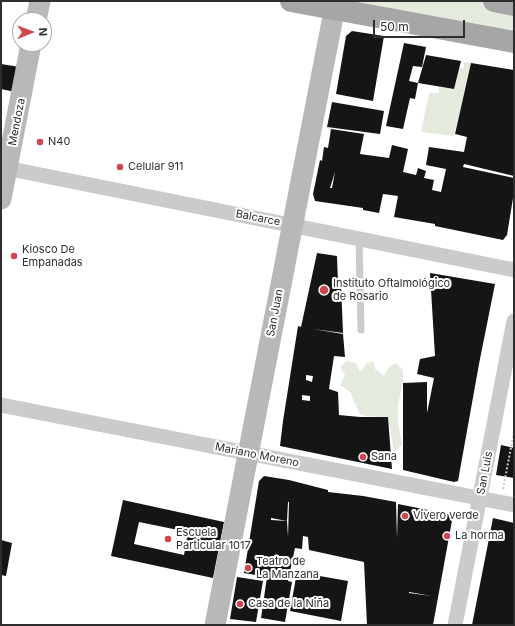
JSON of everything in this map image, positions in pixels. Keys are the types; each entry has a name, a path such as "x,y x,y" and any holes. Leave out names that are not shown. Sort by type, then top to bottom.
{"main road":[{"path":"38,12 40,1"},
{"path":"291,1 335,5 514,42"},
{"path":"494,1 514,5"},
{"name":"San Juan","path":"215,625 335,5"},
{"name":"Mendoza","path":"1,199 4,168 29,52"}],"street":[{"name":"Balcarce","path":"4,168 514,270"},
{"name":"San Luis","path":"455,625 514,321"},
{"name":"Mariano Moreno","path":"1,405 508,504"}],"lane":[{"path":"359,238 361,330"}],"path":[{"path":"508,504 514,432"}],"shaded area":[{"path":"291,1 494,1 514,5 514,42"},
{"path":"464,62 471,63 454,136 421,132 429,93 439,93 439,87 454,89 459,68 464,68"},
{"path":"346,361 356,363 360,372 366,364 373,361 375,369 384,376 388,368 396,363 403,370 403,381 398,405 398,424 402,444 394,453 388,417 366,416 360,414 350,392 340,385 345,375 340,367"}],"building":[{"path":"352,31 384,36 373,101 336,94 346,36"},
{"path":"404,43 426,47 422,67 413,66 409,81 418,83 415,99 410,98 403,129 386,126"},
{"path":"426,55 461,61 454,89 418,83"},
{"path":"471,63 514,70 514,176 464,164 463,167 514,178 514,192 507,235 503,240 435,226 435,224 394,217 398,196 383,194 379,213 363,210 363,208 315,201 313,194 320,160 322,161 324,147 328,148 331,129 364,134 360,154 389,158 392,145 408,149 403,172 416,175 418,168 426,171 424,178 434,180 432,190 441,192 446,169 426,165 429,147 464,152 467,137 455,134","holes":["335,172 332,188 330,188"]},
{"path":"1,64 20,67 15,92 1,89"},
{"path":"332,102 384,111 380,134 327,127"},
{"path":"317,253 337,256 338,283 341,284 343,333 313,329 343,334 345,357 334,356 329,389 338,392 339,415 388,417 392,469 280,446 298,326 301,327","holes":["306,375 313,376 312,382 306,380","302,395 310,396 310,401 302,400"]},
{"path":"430,273 495,284 458,481 454,482 403,470 403,383 427,382 427,413 434,378 417,374 420,359 435,356"},
{"path":"501,445 514,448 514,478 496,475"},
{"path":"264,476 289,480 328,490 328,492 396,502 397,538 398,504 453,515 433,625 367,625 364,562 309,550 308,537 303,536 302,549 295,548 288,581 292,582 285,622 261,618 267,577 244,573 259,481","holes":["289,502 288,537 287,521","271,518 287,521 271,520","409,592 432,596 409,593"]},
{"name":"Escuela Particular 1017","path":"123,500 224,522 213,578 111,556","holes":["139,522 188,532 184,555 134,544"]},
{"path":"493,518 514,523 514,625 472,625"},
{"path":"1,540 12,543 6,576 1,575"},
{"path":"297,572 348,581 341,621 290,611"},
{"path":"237,577 263,581 256,622 230,619"}],"place":[{"name":"N40","path":"40,142"},
{"name":"Celular 911","path":"120,167"},
{"name":"Kiosco De Empanadas","path":"14,256"},
{"name":"Instituto Oftalmológico de Rosario","path":"324,290"},
{"name":"Sana","path":"363,457"},
{"name":"Vivero verde","path":"405,516"},
{"name":"La horma","path":"447,536"},
{"name":"Escuela Particular 1017","path":"168,539"},
{"name":"Teatro de La Manzana","path":"248,568"},
{"name":"Casa de la Niña","path":"240,604"}]}
